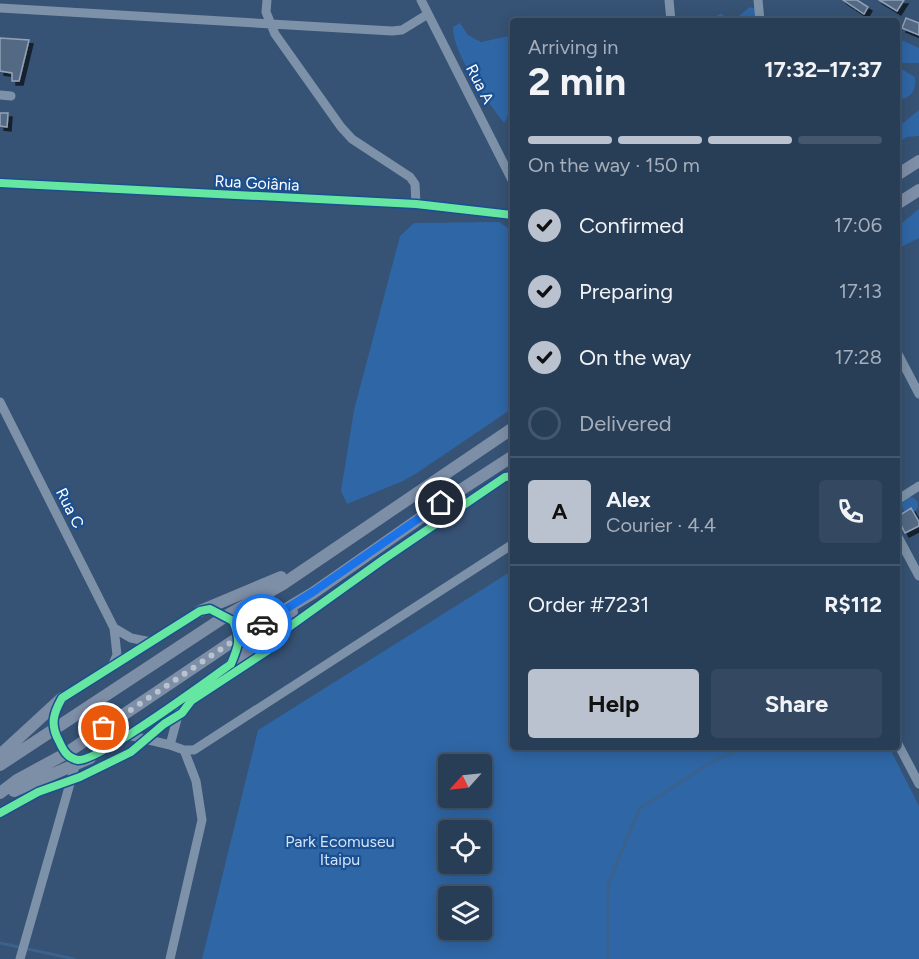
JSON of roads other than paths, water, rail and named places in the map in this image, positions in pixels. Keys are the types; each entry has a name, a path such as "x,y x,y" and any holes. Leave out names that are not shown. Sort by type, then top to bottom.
{"main road":[{"path":"900,173 919,161"},
{"path":"900,202 919,190"},
{"path":"0,765 226,616 283,584 510,430"},
{"path":"0,793 17,780 65,754 239,637 313,592 510,458"},
{"path":"200,611 302,569"},
{"path":"231,664 256,645 313,592"},
{"path":"0,755 62,698"},
{"path":"0,799 30,783 90,758"}],"street":[{"path":"267,0 266,12 269,24 341,127 352,139 410,177 415,184 416,204"},
{"name":"Rua A","path":"421,0 510,176"},
{"path":"669,0 670,18"},
{"path":"758,0 760,18"},
{"path":"0,8 392,31 402,30 428,14"},
{"path":"0,95 11,96"},
{"name":"Rua Goiânia","path":"0,183 416,204 510,215"},
{"path":"900,358 919,394"},
{"name":"Rua C","path":"0,402 114,628 117,655 112,666"},
{"path":"900,498 919,486"},
{"path":"900,541 919,576"},
{"path":"128,735 184,750 194,750 510,546"},
{"path":"210,609 226,616 233,621 239,637 238,649 231,664 128,735 90,758 78,760 65,754 53,731 53,718 62,698 200,611 210,609"},
{"path":"114,628 131,638 151,642"},
{"path":"170,745 183,697"},
{"path":"900,748 919,784"},
{"path":"170,959 202,820 196,782 184,750"},
{"path":"20,959 75,766"}],"waterway":[{"path":"608,959 608,885 639,809 708,764 738,750"},
{"path":"0,943 74,959"}],"park label":[{"name":"Park Ecomuseu Itaipu","path":"340,850"}]}
